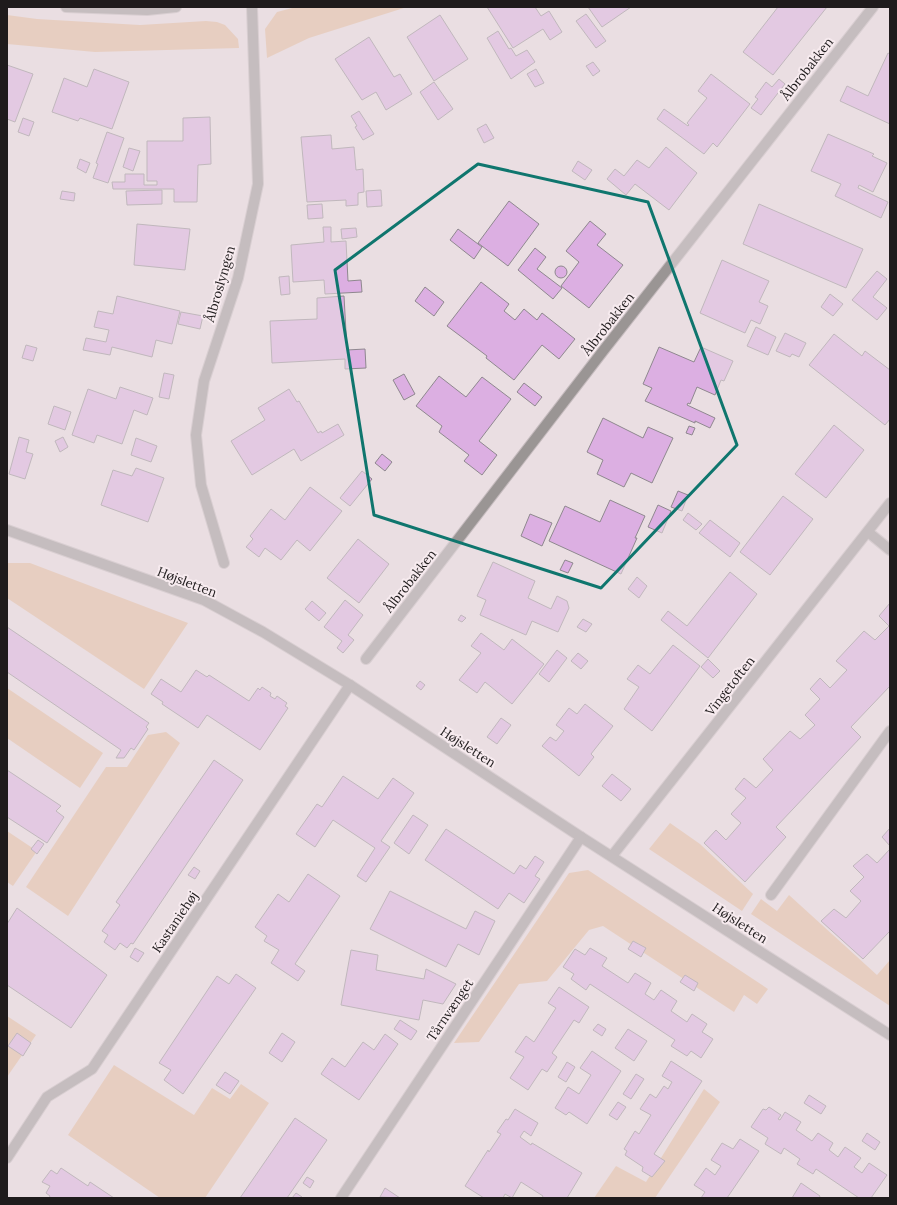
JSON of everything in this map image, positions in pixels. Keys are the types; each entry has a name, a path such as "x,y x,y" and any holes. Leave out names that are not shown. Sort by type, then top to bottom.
{"street":[{"path":"66,7 147,10 176,7"},
{"name":"Ålbroslyngen","path":"224,563 201,485 196,435 204,381 238,278 258,184 252,7"},
{"name":"Ålbrobakken","path":"366,659 598,357 872,7"},
{"name":"Vingetoften","path":"612,856 890,503"},
{"name":"Højsletten","path":"7,530 204,600 263,632 350,685 581,837 890,1035"},
{"path":"868,532 890,550"},
{"name":"Kastaniehøj","path":"7,1158 47,1097 92,1068 350,685"},
{"path":"771,895 890,731"},
{"name":"Tårnvænget","path":"341,1198 581,837"}],"highlighted area":[{"path":"478,164 648,202 737,445 601,588 374,515 335,270"}],"shaded area":[{"path":"296,7 407,7 309,38 267,58 265,29 277,12"},
{"path":"7,15 37,19 140,25 206,21 217,22 225,25 238,39 239,48 95,52 7,44"},
{"path":"8,563 30,563 188,623 144,689 7,598"},
{"path":"7,688 103,753 80,788 7,738"},
{"path":"166,732 180,743 68,916 26,887 106,767 127,767 148,735"},
{"path":"670,823 700,844 753,894 742,911 649,849"},
{"path":"7,831 37,851 13,886 7,882"},
{"path":"588,870 768,989 757,1004 744,995 734,1012 603,926 589,930 547,981 519,984 479,1042 454,1043 569,873"},
{"path":"789,895 877,975 890,960 890,1006 751,914 761,899 777,911"},
{"path":"7,1016 36,1035 7,1077"},
{"path":"114,1065 194,1115 212,1088 230,1099 241,1084 269,1103 205,1198 160,1198 68,1135"},
{"path":"704,1089 720,1102 655,1198 594,1198 616,1166 646,1182"}],"building":[{"path":"487,7 535,7 541,16 549,11 562,32 550,40 543,29 513,48"},
{"path":"588,7 631,7 602,27"},
{"path":"778,7 827,7 773,75 743,52"},
{"path":"586,14 606,41 596,48 576,21"},
{"path":"440,15 468,59 434,81 407,37"},
{"path":"498,31 509,49 511,48 516,56 527,50 535,62 511,79 487,38"},
{"path":"369,37 394,77 400,74 412,94 386,110 376,92 362,100 335,59"},
{"path":"888,53 890,54 890,124 840,101 847,86 868,96"},
{"path":"593,62 600,71 593,76 586,66"},
{"path":"7,65 33,74 15,122 7,119"},
{"path":"94,69 129,82 112,129 80,118 78,121 52,112 64,78 87,87"},
{"path":"536,69 544,83 535,87 527,74"},
{"path":"711,74 750,104 717,147 713,143 704,154 657,119 664,109 688,126 689,125 687,123 707,98 698,91"},
{"path":"779,79 785,84 761,115 751,108 758,99 755,97 766,82 772,87"},
{"path":"434,82 453,109 438,120 420,92"},
{"path":"359,111 374,134 363,140 355,127 357,126 351,116"},
{"path":"210,117 211,164 198,165 197,202 174,202 174,189 113,189 112,182 125,182 125,174 144,174 144,185 157,185 157,181 147,181 147,141 183,141 183,118"},
{"path":"23,118 34,122 29,136 18,132"},
{"path":"486,124 494,138 484,143 477,129"},
{"path":"107,132 124,138 108,183 93,178 98,164 96,163"},
{"path":"828,134 874,154 872,156 887,163 873,192 859,185 858,188 888,202 881,218 835,196 841,184 811,171"},
{"path":"331,135 332,149 354,147 356,170 363,169 364,192 358,193 358,205 346,206 346,200 307,202 301,137"},
{"path":"666,147 697,173 669,210 635,184 626,195 607,179 615,169 624,176 637,160 649,168"},
{"path":"129,148 140,151 133,171 123,167"},
{"path":"80,159 90,163 86,173 77,168"},
{"path":"578,161 592,170 585,180 572,171"},
{"path":"162,190 162,204 127,205 126,191"},
{"path":"381,190 382,206 367,207 366,191"},
{"path":"62,191 75,193 74,201 60,199"},
{"path":"509,201 539,224 508,266 478,243"},
{"path":"322,204 323,218 308,219 307,205"},
{"path":"759,204 863,249 846,288 743,244"},
{"path":"590,221 606,234 597,245 623,265 589,308 561,286 579,262 566,251"},
{"path":"137,224 190,229 185,270 134,265"},
{"path":"323,227 331,227 331,242 346,241 348,281 361,280 362,292 325,294 324,280 293,282 291,245 324,242"},
{"path":"356,228 357,237 342,239 341,229"},
{"path":"458,229 482,247 474,259 450,240"},
{"path":"535,248 546,257 537,269 562,288 553,299 518,270"},
{"path":"722,260 769,281 759,302 768,306 760,324 751,320 745,333 700,313"},
{"path":"561,266 565,268 567,272 565,276 561,278 557,276 555,272 557,268"},
{"path":"877,271 887,279 873,297 887,308 877,320 852,300"},
{"path":"289,276 290,294 281,295 279,277"},
{"path":"481,282 509,304 504,311 515,320 524,309 537,320 542,313 575,339 559,359 542,345 514,380 486,358 487,356 447,326"},
{"path":"425,287 444,302 434,316 415,301"},
{"path":"830,294 843,304 833,316 821,307"},
{"path":"117,296 180,311 172,344 156,340 152,357 112,347 110,355 83,350 86,338 106,342 109,330 94,327 98,311 113,314"},
{"path":"344,296 347,350 365,349 366,368 345,369 345,359 272,363 270,321 317,319 317,298"},
{"path":"181,312 203,316 200,329 178,324"},
{"path":"756,327 776,337 768,355 747,346"},
{"path":"785,333 806,343 799,357 792,354 790,357 776,351"},
{"path":"834,334 862,356 865,351 890,370 890,419 885,425 809,365"},
{"path":"26,345 37,348 33,361 22,358"},
{"path":"659,347 694,362 701,347 733,361 724,381 721,380 715,395 697,387 690,404 688,403 687,405 715,418 710,428 645,401 652,388 643,384"},
{"path":"164,373 174,375 169,399 159,397"},
{"path":"404,374 415,394 404,400 393,380"},
{"path":"439,376 466,397 482,377 511,399 479,441 497,455 482,475 464,461 469,455 439,432 442,426 416,406"},
{"path":"524,383 542,397 535,406 517,392"},
{"path":"120,387 153,398 147,415 134,410 122,444 97,435 94,443 72,435 88,389 116,399"},
{"path":"289,389 297,402 299,401 318,433 321,431 322,433 338,424 344,435 301,461 294,449 252,475 231,441 265,420 258,408"},
{"path":"54,406 71,412 65,430 48,424"},
{"path":"603,418 643,438 648,427 673,438 652,483 631,473 624,487 597,474 603,460 587,452"},
{"path":"834,425 864,450 826,498 795,474"},
{"path":"689,426 695,428 692,435 686,433"},
{"path":"19,437 29,440 26,452 33,454 25,479 9,474"},
{"path":"63,437 68,447 60,452 55,441"},
{"path":"136,438 157,446 151,462 131,455"},
{"path":"382,454 392,462 385,471 375,463"},
{"path":"136,468 164,478 148,522 101,505 113,470 132,476"},
{"path":"362,471 372,479 350,506 340,498"},
{"path":"310,487 342,511 310,551 297,540 281,560 265,548 259,557 246,547 253,539 250,536 271,509 285,520"},
{"path":"678,491 688,495 682,511 671,507"},
{"path":"783,496 813,519 770,575 740,552"},
{"path":"610,500 645,516 621,574 549,541 565,506 600,522"},
{"path":"658,505 671,511 662,533 648,527"},
{"path":"688,513 702,524 696,530 683,520"},
{"path":"530,514 552,523 542,546 521,536"},
{"path":"710,520 740,543 730,557 699,533"},
{"path":"358,539 389,564 359,603 327,578"},
{"path":"565,560 573,563 568,573 560,570"},
{"path":"493,562 535,581 528,598 551,609 557,596 567,601 569,608 558,632 532,621 526,635 480,615 486,600 477,596"},
{"path":"730,572 757,594 708,658 661,620 668,611 687,626"},
{"path":"637,577 647,586 639,598 628,589"},
{"path":"345,600 363,615 348,635 354,640 343,653 337,648 342,641 324,627"},
{"path":"312,601 326,613 319,621 305,609"},
{"path":"890,603 890,686 851,727 861,737 776,827 786,837 745,882 704,843 716,830 726,840 741,823 731,814 746,798 735,789 744,778 756,788 773,770 763,759 790,731 800,739 815,725 805,715 820,699 810,689 820,678 830,688 847,670 836,661 864,631 875,640 889,626 879,616"},
{"path":"461,615 466,618 462,622 458,620"},
{"path":"583,619 592,624 586,632 577,627"},
{"path":"7,627 149,723 146,727 148,729 134,750 131,748 124,758 116,758 121,750 7,672"},
{"path":"481,633 504,650 512,639 544,664 512,704 485,682 477,693 459,680 481,653 471,646"},
{"path":"673,645 700,666 652,731 624,709 639,687 627,679 638,665 650,674"},
{"path":"557,650 567,658 549,682 539,674"},
{"path":"578,653 588,661 581,669 571,661"},
{"path":"708,659 720,671 713,678 701,667"},
{"path":"196,670 207,677 209,675 249,701 258,688 260,690 262,687 271,693 270,696 275,699 277,696 287,703 285,706 288,708 260,750 207,715 198,728 162,704 163,702 151,694 161,679 181,692"},
{"path":"420,681 425,685 421,690 416,686"},
{"path":"585,704 613,726 591,754 594,757 579,776 542,746 550,737 556,741 564,731 556,725 569,708 577,714"},
{"path":"501,718 511,725 497,744 487,737"},
{"path":"214,760 243,780 133,944 131,943 127,948 120,943 115,950 104,942 108,935 102,931 120,905 116,902"},
{"path":"7,770 61,806 56,811 64,817 47,843 7,817"},
{"path":"612,774 631,789 621,801 602,786"},
{"path":"343,776 378,799 393,778 414,793 381,841 390,847 366,882 357,876 375,848 333,820 315,847 296,834 317,804 322,807"},
{"path":"413,815 428,825 409,854 394,843"},
{"path":"890,828 890,846 882,837"},
{"path":"446,829 514,874 520,865 526,869 535,856 544,862 535,876 540,879 524,903 509,893 498,909 425,860"},
{"path":"38,840 44,844 37,854 31,849"},
{"path":"890,849 890,931 863,959 821,921 834,909 846,918 861,901 850,891 864,877 853,866 867,854 877,863"},
{"path":"194,867 200,871 195,879 188,875"},
{"path":"308,874 340,896 295,964 305,971 298,981 271,963 279,950 264,941 267,936 255,927 278,894 289,902"},
{"path":"390,891 466,929 475,911 495,921 479,955 458,944 446,967 370,929"},
{"path":"17,908 107,975 71,1028 7,985 7,924"},
{"path":"633,941 646,948 641,957 628,949"},
{"path":"135,948 144,953 138,962 130,957"},
{"path":"590,948 607,958 602,966 628,983 635,973 651,983 645,994 654,1000 661,990 677,1001 671,1011 687,1022 692,1014 707,1024 702,1032 713,1039 701,1058 691,1051 687,1056 671,1046 675,1040 590,984 586,990 571,979 574,974 563,967 575,949 585,955"},
{"path":"351,950 378,955 376,970 424,979 426,969 456,984 443,1004 423,1000 419,1020 341,1005"},
{"path":"236,974 256,988 183,1094 164,1080 171,1070 159,1063 217,976 229,984"},
{"path":"685,975 698,983 694,991 680,982"},
{"path":"559,987 589,1007 579,1023 574,1020 552,1053 557,1057 547,1072 542,1069 528,1090 510,1078 524,1057 515,1052 526,1036 534,1042 556,1008 548,1003"},
{"path":"400,1020 417,1031 411,1040 394,1029"},
{"path":"598,1024 606,1029 602,1036 593,1030"},
{"path":"628,1029 647,1041 634,1061 615,1048"},
{"path":"17,1033 31,1043 23,1056 8,1046"},
{"path":"282,1033 295,1042 282,1062 269,1053"},
{"path":"385,1034 398,1044 359,1100 321,1074 332,1058 345,1067 363,1042 374,1050"},
{"path":"592,1051 621,1071 587,1124 569,1112 566,1115 555,1108 568,1087 579,1094 591,1075 580,1068"},
{"path":"671,1061 702,1081 654,1154 665,1161 652,1177 642,1171 643,1167 625,1155 627,1151 624,1149 635,1131 639,1134 651,1115 640,1109 650,1094 656,1098 664,1086 668,1089 672,1082 662,1076"},
{"path":"567,1062 575,1067 566,1082 558,1077"},
{"path":"225,1072 239,1081 230,1094 216,1085"},
{"path":"636,1074 644,1079 631,1099 623,1094"},
{"path":"809,1095 826,1106 821,1114 804,1103"},
{"path":"618,1102 626,1107 617,1120 609,1115"},
{"path":"769,1107 781,1115 778,1119 780,1120 785,1112 801,1122 796,1130 812,1141 818,1133 833,1143 829,1150 838,1157 845,1147 861,1158 854,1167 862,1173 869,1163 887,1175 871,1198 859,1198 816,1169 813,1174 797,1164 800,1159 784,1148 781,1154 765,1144 768,1138 751,1127 763,1109 766,1110"},
{"path":"515,1109 538,1123 531,1136 524,1131 520,1137 531,1145 532,1143 582,1173 567,1198 542,1198 543,1196 521,1182 512,1198 505,1194 503,1198 484,1198 465,1186 488,1150 489,1152 501,1134 497,1132 506,1119 508,1120"},
{"path":"295,1118 327,1140 287,1198 240,1198"},
{"path":"867,1133 880,1142 875,1150 862,1141"},
{"path":"740,1139 759,1151 727,1198 701,1198 705,1192 694,1185 706,1168 715,1175 721,1166 711,1160 722,1143 733,1149"},
{"path":"61,1168 88,1186 90,1182 114,1198 49,1198 50,1196 46,1193 50,1186 42,1182 51,1170 57,1174"},
{"path":"307,1177 314,1181 310,1188 303,1183"},
{"path":"801,1183 820,1196 819,1198 792,1198"},
{"path":"385,1188 400,1198 380,1197"},
{"path":"296,1193 302,1197 302,1198 292,1198"}]}
